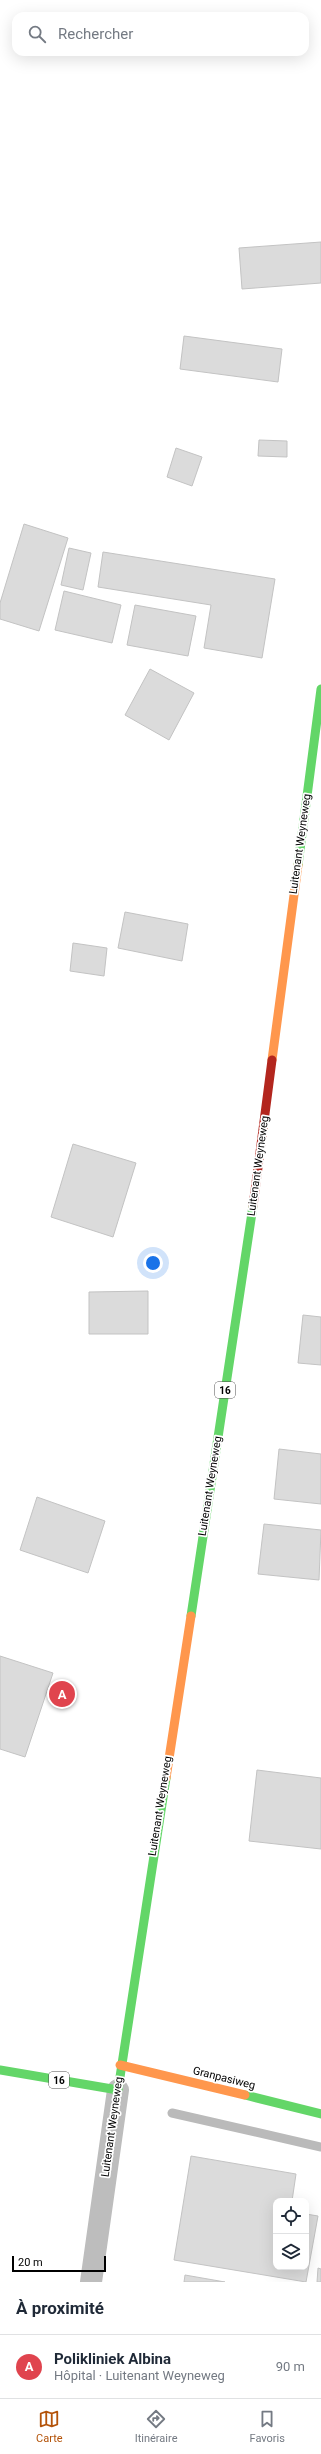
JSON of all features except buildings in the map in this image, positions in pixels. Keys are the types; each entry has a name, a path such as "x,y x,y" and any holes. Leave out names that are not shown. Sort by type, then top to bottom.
{"main road":[{"name":"Luitenant Weyneweg","path":"118,2090 120,2065 248,1241 321,689"},
{"name":"Granpasiweg","path":"120,2065 321,2114"},
{"name":"16","path":"0,2070 118,2090"}],"street":[{"name":"Luitenant Weyneweg","path":"91,2282 118,2090"}],"waterway":[{"path":"172,2113 321,2147"}],"traffic: fast":[{"path":"298,865 321,689"},
{"path":"191,1616 253,1206"},
{"path":"0,2070 118,2090 166,1778"},
{"path":"245,2095 321,2114"}],"traffic: slow":[{"path":"272,1060 298,865"},
{"path":"166,1778 191,1616"},
{"path":"120,2065 245,2095"}],"traffic: jam":[{"path":"253,1206 272,1060"}],"place":[{"name":"Polikliniek Albina","path":"62,1694"}]}
